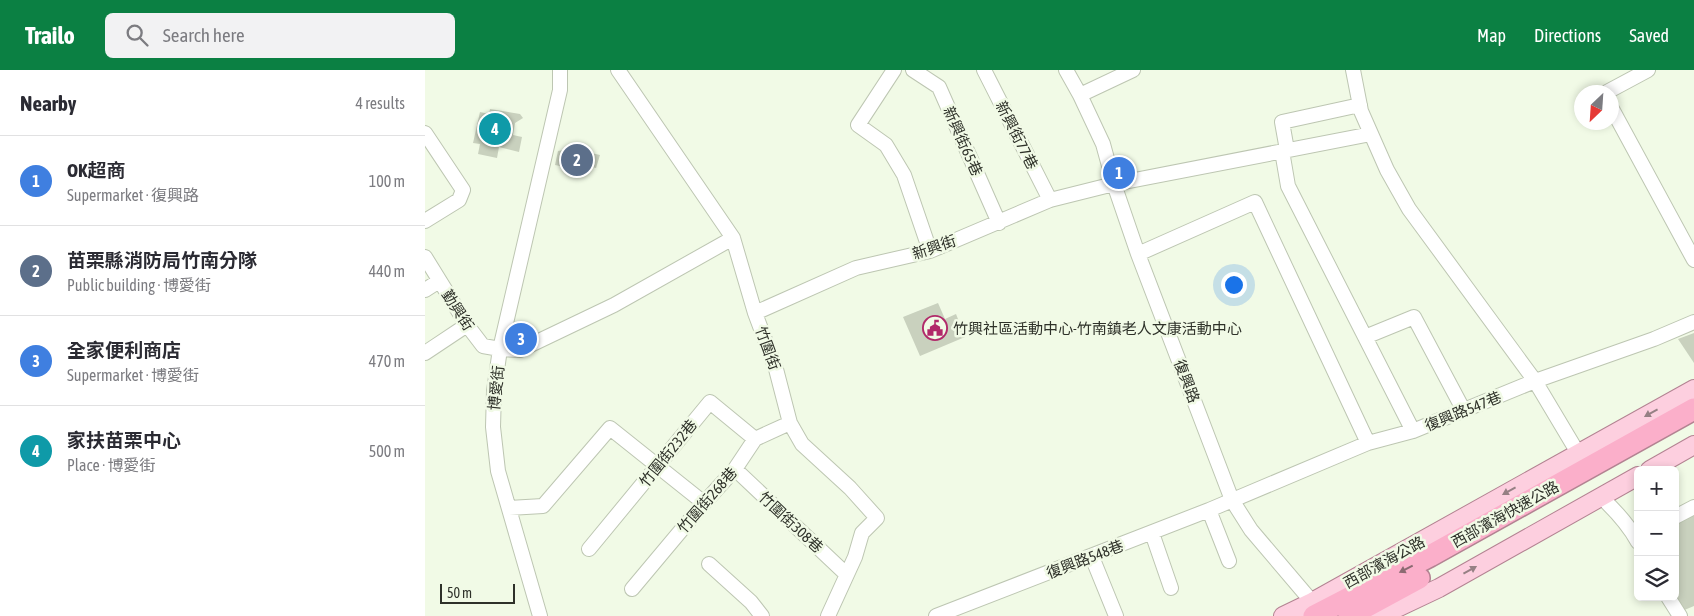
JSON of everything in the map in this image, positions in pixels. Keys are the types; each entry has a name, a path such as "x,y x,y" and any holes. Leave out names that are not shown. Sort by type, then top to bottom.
{"highway":[{"name":"西部濱海快速公路","path":"1318,612 1430,556 1694,409"},
{"name":"西部濱海快速公路","path":"1349,616 1694,426"}],"main road":[{"name":"西部濱海公路","path":"1283,616 1318,612 1578,453 1694,390"},
{"path":"1657,466 1694,445"},
{"path":"1380,616 1439,588 1634,478"}],"street":[{"name":"博愛街","path":"540,616 498,471 493,427 494,390 501,349 560,90 560,70"},
{"name":"竹圍街","path":"618,70 733,238 755,313 776,369 790,423 802,444 849,488 877,518 862,533 855,557 828,616"},
{"path":"894,70 858,126 886,145 904,175 930,251"},
{"name":"新興街65巷","path":"913,70 939,88 999,223"},
{"name":"新興街77巷","path":"985,70 1050,200"},
{"name":"復興路","path":"1066,70 1080,94 1103,144 1114,184 1138,254 1232,500 1251,530 1318,612"},
{"path":"1080,94 1133,70"},
{"path":"1353,70 1360,105 1371,134 1387,170 1409,209 1535,381 1578,453"},
{"path":"1619,86 1648,70"},
{"path":"1360,105 1282,122 1288,186 1413,431"},
{"path":"1619,122 1694,260"},
{"path":"425,133 463,190 459,200 425,221"},
{"name":"新興街","path":"755,313 856,268 930,251 1050,200 1114,184 1371,134"},
{"path":"1138,254 1255,202 1368,443"},
{"path":"501,349 520,350 613,305 733,238"},
{"name":"勤興街","path":"425,257 467,325 483,346 501,349"},
{"path":"425,290 439,281"},
{"path":"1365,337 1414,317 1464,411"},
{"name":"復興路547巷","path":"1232,500 1368,443 1413,431 1535,381 1694,322"},
{"path":"425,353 467,325"},
{"name":"竹圍街232巷","path":"589,549 710,402 755,439"},
{"path":"755,439 790,423"},
{"path":"509,508 543,506 610,428 704,503"},
{"name":"竹圍街268巷","path":"632,589 735,469 755,439"},
{"name":"竹圍街308巷","path":"735,469 846,574"},
{"path":"1601,496 1629,525 1634,534"},
{"name":"復興路548巷","path":"937,616 1092,557 1232,500"},
{"path":"1679,515 1694,507"},
{"path":"1209,510 1229,561"},
{"path":"1152,533 1171,588"},
{"path":"1092,557 1116,616"},
{"path":"709,564 751,602 761,616"},
{"path":"1671,601 1680,616"}],"building":[{"path":"490,109 520,114 523,118 515,123 513,135 522,137 519,152 499,147 497,158 478,154 480,144 473,143 480,112 489,114"},
{"path":"578,150 600,155 596,168 591,167 590,172 555,165 558,151"},
{"name":"竹興社區活動中心-竹南鎮老人文康活動中心","path":"938,303 945,319 956,314 965,337 920,356 903,317"},
{"path":"1694,333 1694,363 1678,339"},
{"path":"1694,508 1694,606 1682,611 1677,601 1679,601 1679,519"}],"place":[{"name":"家扶苗栗中心","path":"495,129"},
{"name":"苗栗縣消防局竹南分隊","path":"577,160"},
{"name":"OK超商","path":"1119,173"},
{"name":"竹興社區活動中心-竹南鎮老人文康活動中心","path":"935,328"},
{"name":"全家便利商店","path":"521,339"}]}
